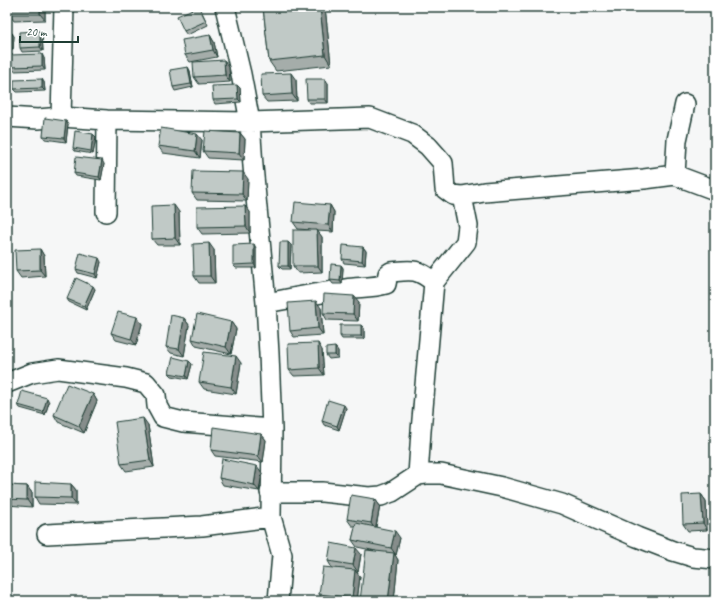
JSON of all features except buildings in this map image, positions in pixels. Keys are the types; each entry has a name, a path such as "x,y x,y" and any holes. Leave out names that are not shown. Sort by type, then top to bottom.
{"street":[{"path":"61,117 64,7"},
{"path":"225,7 241,74 250,122 270,354 272,428 270,492 271,517 282,556 281,600"},
{"path":"675,175 677,140 685,104"},
{"path":"7,117 38,119 61,117 107,120 250,122 370,118 412,134 428,146 443,163 445,189 453,195 462,196 484,192 644,179 675,175 715,190"},
{"path":"106,212 107,120"},
{"path":"418,475 420,431 434,282 466,242 468,226 462,196"},
{"path":"266,303 311,294 351,288 378,286 386,284 388,274 391,272 416,271 423,273 434,282"},
{"path":"7,383 32,374 58,369 126,378 146,382 156,394 157,406 163,417 183,422 272,428"},
{"path":"270,492 322,492 369,497 381,496 392,492 418,475 441,474 502,487 562,504 637,537 673,550 693,556 715,559"},
{"path":"47,534 202,526 271,517"}]}
